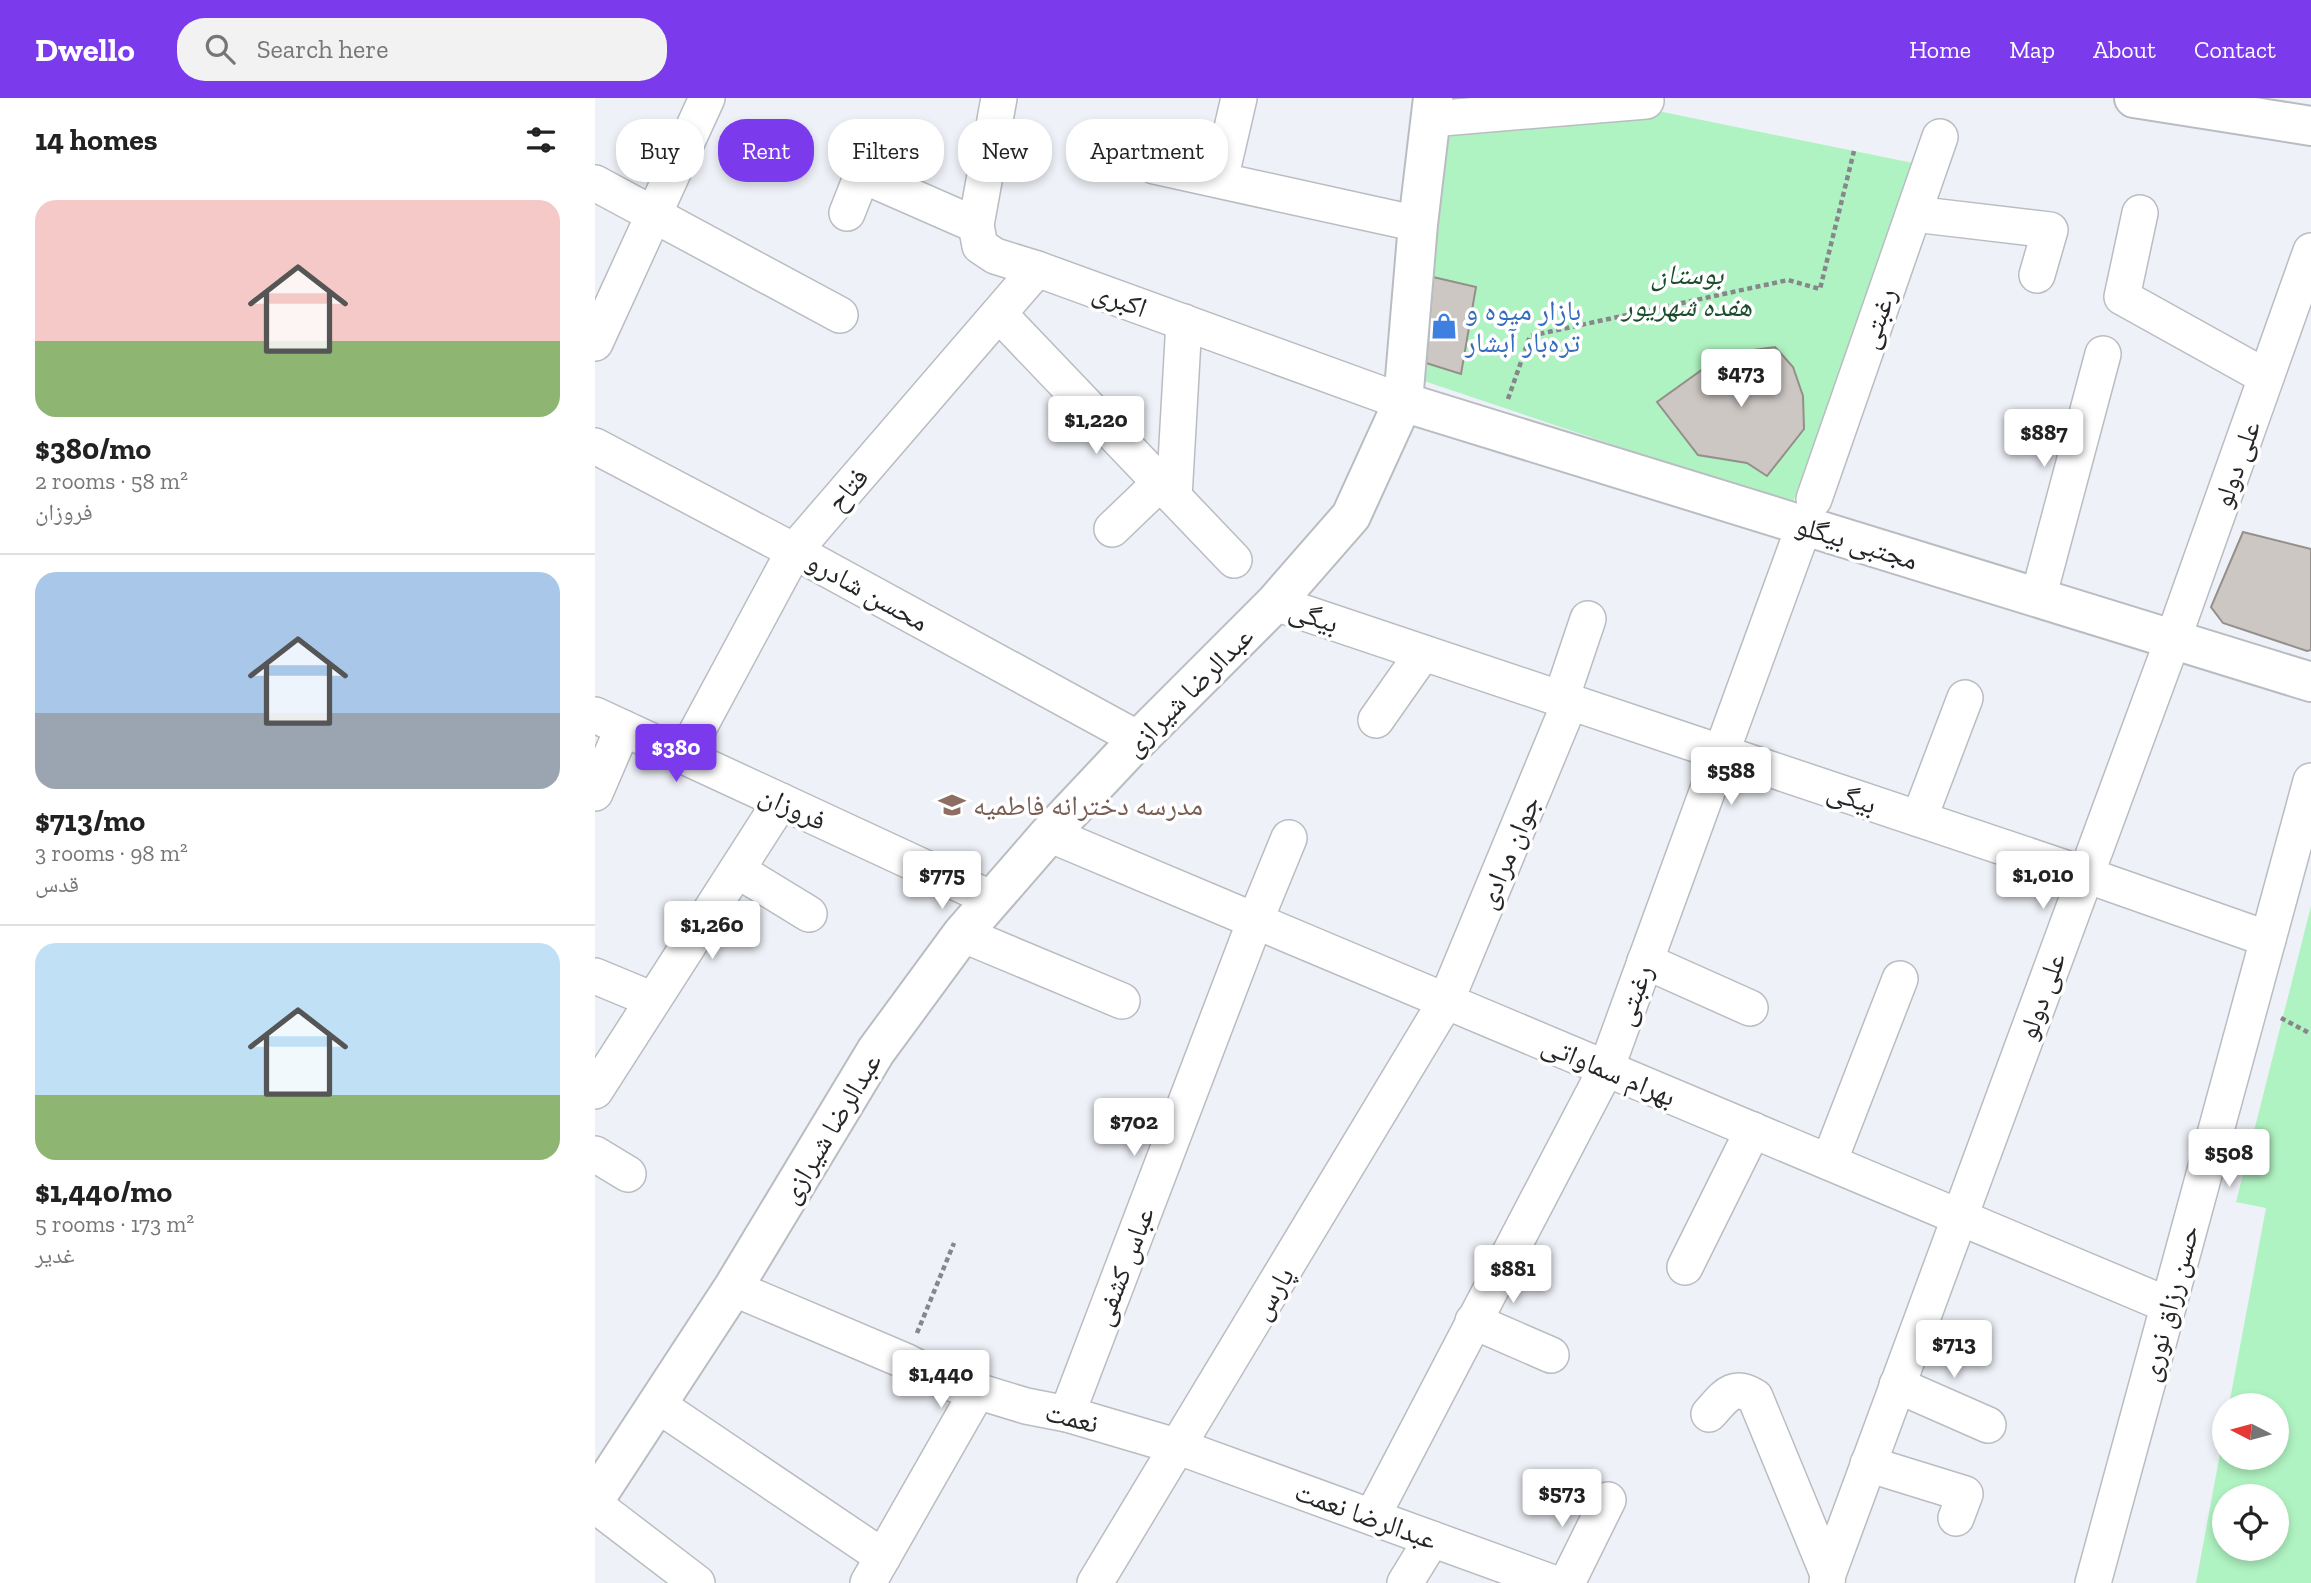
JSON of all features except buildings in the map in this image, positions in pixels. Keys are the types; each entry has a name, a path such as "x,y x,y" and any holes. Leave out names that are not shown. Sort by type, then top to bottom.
{"street":[{"path":"595,343 707,98"},
{"path":"847,213 862,175 976,225 999,98"},
{"path":"1228,145 1239,98"},
{"path":"2134,98 2311,126"},
{"path":"1432,108 1646,101"},
{"name":"عبدالرضا شیرازی","path":"598,1487 658,1405 733,1289 876,1051 962,934 1049,834 1275,603 1351,516 1403,402 1417,224 1432,108"},
{"name":"رغبتی","path":"1372,1517 1606,1069 1809,513 1940,137"},
{"path":"1228,182 1417,224"},
{"path":"595,183 840,315"},
{"path":"2140,213 2122,297 2266,377"},
{"path":"1914,214 2050,230 2037,275"},
{"name":"اکبری","path":"976,225 979,246 995,256 1403,402"},
{"name":"علی دولو","path":"1827,1578 2173,639 2311,251"},
{"name":"فتاح","path":"695,735 794,551 1037,269"},
{"path":"999,314 1234,560"},
{"path":"1112,529 1167,490 1184,323"},
{"path":"2038,598 2103,354"},
{"name":"مجتبی بیگلو","path":"1403,402 1497,430 1809,513 2038,598 2311,682"},
{"name":"محسن شادرو","path":"595,446 1140,740"},
{"name":"بیگی","path":"1275,603 2086,875 2268,939"},
{"name":"جوان مرادی","path":"1446,1001 1566,700 1588,619"},
{"path":"1376,720 1423,653"},
{"path":"1919,819 1965,698"},
{"path":"595,793 609,722"},
{"name":"فروزان","path":"609,722 992,899"},
{"name":"حسن رزاق نوری","path":"2093,1583 2311,781"},
{"path":"595,1091 781,801"},
{"name":"بهرام سماواتی","path":"1049,834 2168,1305"},
{"name":"عباس کشفی","path":"1067,1414 1289,838"},
{"path":"737,870 809,914"},
{"path":"962,934 1122,1001"},
{"path":"1645,961 1750,1008"},
{"path":"595,976 653,1000"},
{"path":"1829,1162 1900,979"},
{"name":"پارس","path":"1095,1583 1446,1001"},
{"path":"1685,1267 1753,1130"},
{"path":"595,1154 628,1174"},
{"name":"نعمت","path":"733,1289 905,1361 944,1381 1179,1447"},
{"path":"1473,1321 1551,1354"},
{"path":"1897,1385 1988,1425"},
{"path":"1709,1414 1735,1390 1745,1391 1755,1397 1827,1578"},
{"path":"658,1405 876,1570 977,1392"},
{"name":"عبدالرضا نعمت","path":"1179,1447 1553,1583"},
{"path":"1868,1464 1965,1494 1956,1518"},
{"path":"598,1487 697,1583"},
{"path":"1567,1583 1608,1500"},
{"path":"1405,1583 1432,1539"}],"path":[{"path":"1497,430 1529,336 1788,280 1820,289 1854,151"},
{"path":"905,1361 954,1243"}],"green space":[{"name":"بوستان هفده شهریور","path":"1658,111 1913,163 1792,505 1424,381 1445,128"},
{"path":"2311,906 2311,1583 2196,1583 2212,1497 2212,1561 2289,1561 2289,1484 2214,1484 2217,1470 2289,1470 2289,1393 2231,1393 2266,1208 2236,1202"}],"place":[{"name":"بازار میوه و تره‌بار آبشار","path":"1444,326"},
{"name":"مدرسه دخترانه فاطمیه","path":"952,805"}]}
